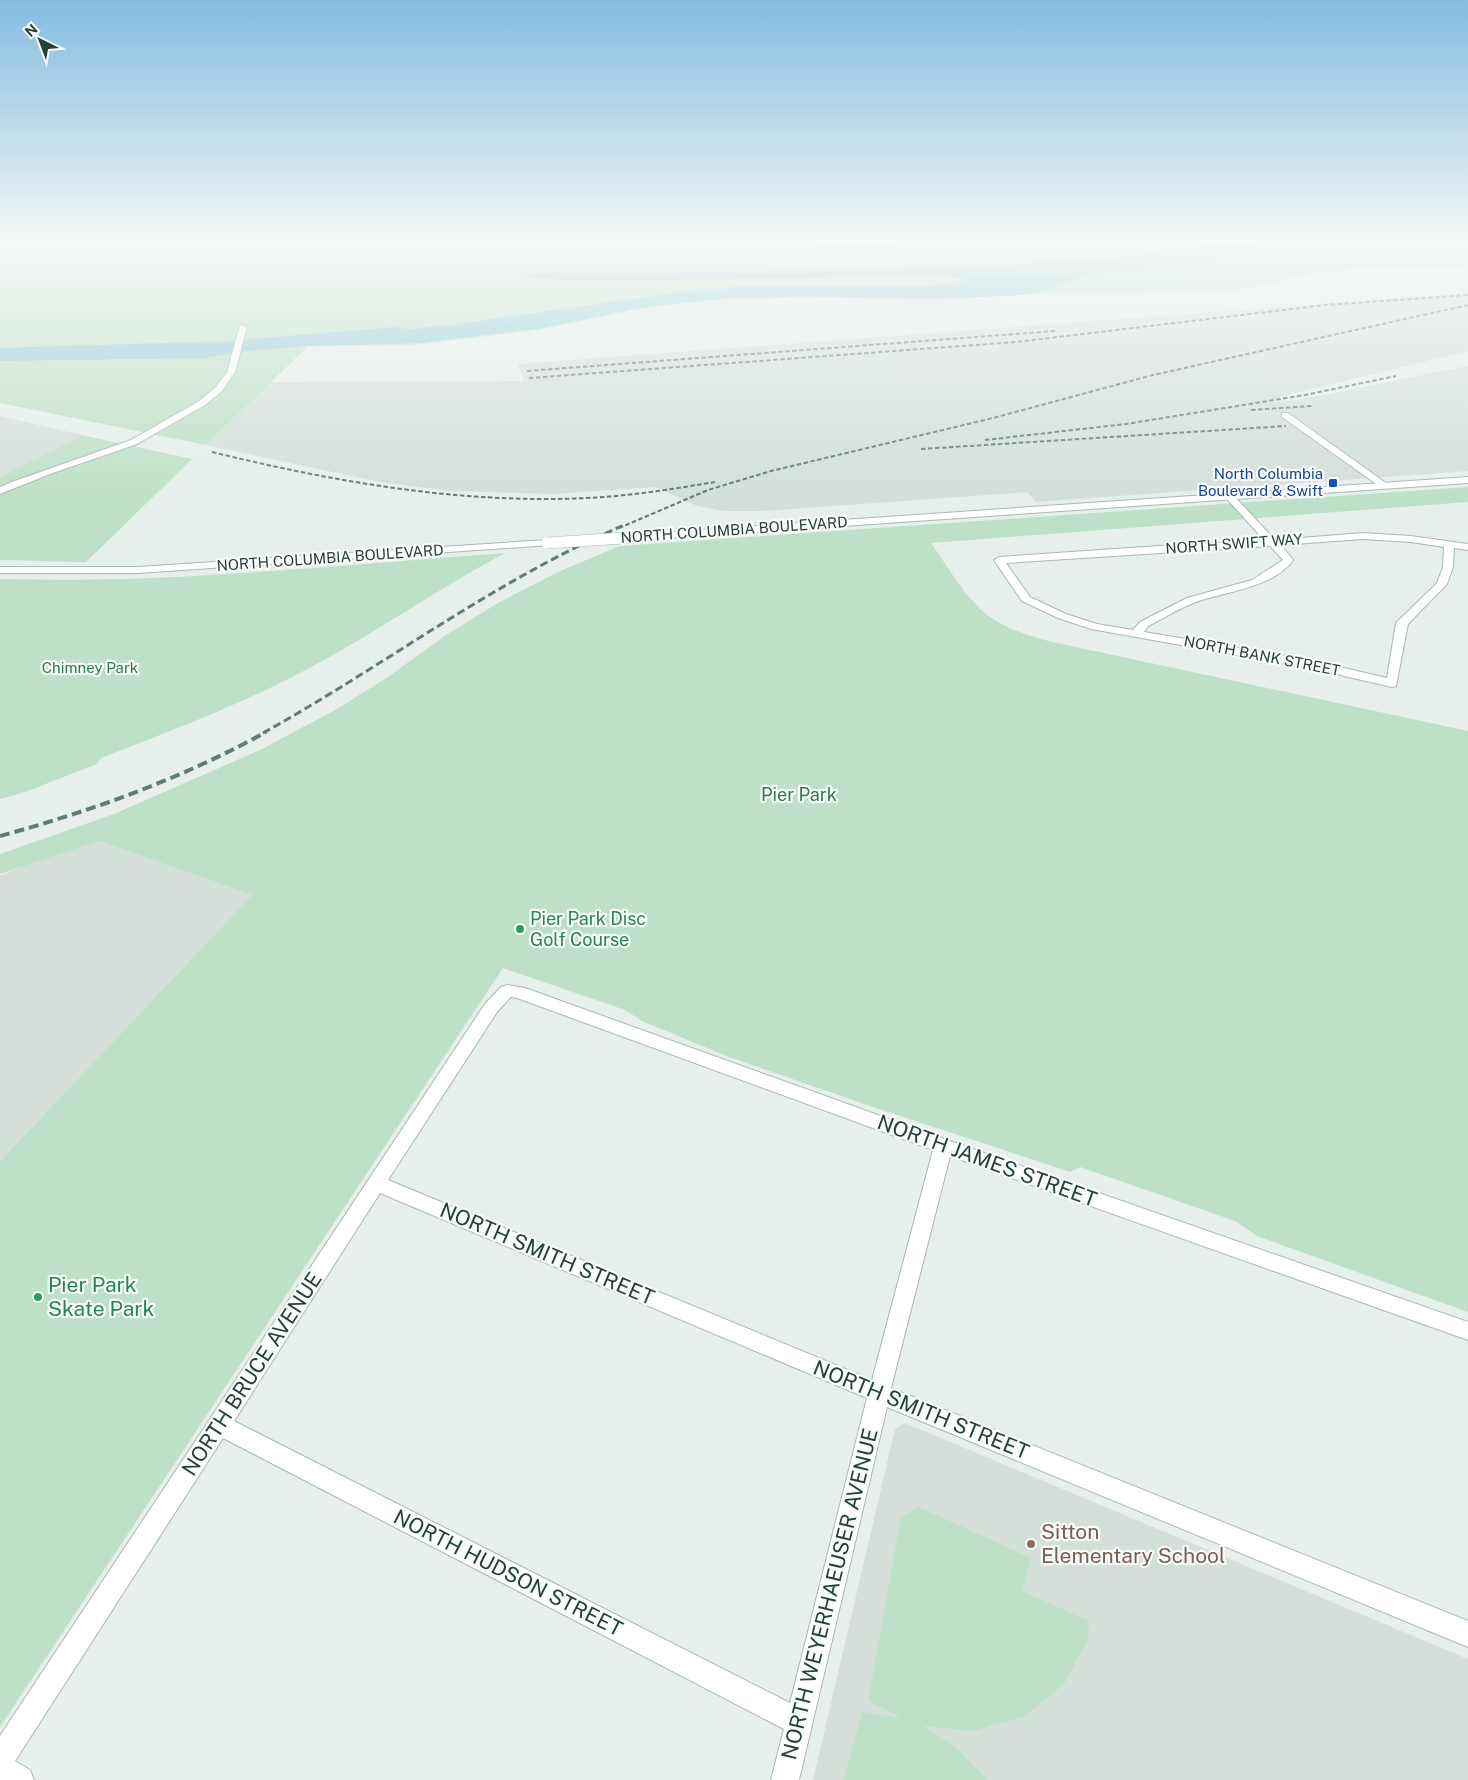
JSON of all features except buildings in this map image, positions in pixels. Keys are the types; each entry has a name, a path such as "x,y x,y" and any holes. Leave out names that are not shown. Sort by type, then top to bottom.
{"street":[{"path":"0,491 38,474 142,438 197,406 213,395 228,379 234,364 243,327"},
{"path":"1285,415 1386,486"},
{"name":"NORTH COLUMBIA BOULEVARD","path":"0,570 138,570 1468,480"},
{"path":"1137,633 1144,624 1191,600 1256,582 1286,563 1288,560 1286,557 1230,497"},
{"name":"NORTH SWIFT WAY","path":"999,560 1363,536 1468,547"},
{"name":"NORTH BANK STREET","path":"999,560 1024,596 1030,601 1062,616 1095,627 1310,664 1392,683 1402,623 1442,584 1448,567 1449,544"},
{"name":"NORTH JAMES STREET","path":"506,991 519,992 943,1146 1468,1331"},
{"name":"NORTH BRUCE AVENUE","path":"0,1760 218,1424 297,1306 375,1183 491,1008 506,991"},
{"name":"NORTH WEYERHAEUSER AVENUE","path":"785,1780 879,1393 943,1146"},
{"name":"NORTH SMITH STREET","path":"375,1183 879,1393 1468,1634"},
{"name":"NORTH HUDSON STREET","path":"218,1424 798,1722"},
{"path":"0,1767 20,1780"}],"shaded area":[{"path":"1012,327 1468,327 1468,351 1283,396 1270,403 1298,400 1468,366 1468,471 1036,502 1027,492 764,511 725,511 697,506 656,487 552,494 450,491 380,482 206,445 271,382 524,381 518,364"},
{"path":"0,416 82,435 0,477"},
{"path":"88,837 252,895 0,1161 0,876"},
{"name":"Sitton Elementary School","path":"905,1423 1468,1659 1468,1780 813,1780 895,1429"}],"green space":[{"path":"0,327 553,327 412,345 308,346 206,445 0,403"},
{"path":"82,435 192,459 86,562 0,560 0,477"},
{"name":"Pier Park","path":"1468,487 1468,502 931,543 959,584 977,606 994,620 1036,638 1468,731 1468,1312 1257,1236 1235,1221 1080,1167 1070,1172 729,1057 642,1021 625,1010 503,968 0,1727 0,1161 252,895 99,841 0,874 0,854 114,814 260,750 337,709 388,677 446,635 498,603 556,573 619,546"},
{"name":"Chimney Park","path":"505,553 456,580 337,653 261,692 101,758 97,764 25,792 0,799 0,579 126,579 189,576"},
{"path":"919,1507 1031,1558 1022,1591 1089,1621 1088,1639 1064,1684 1025,1716 974,1731 922,1726 954,1745 988,1780 844,1780 862,1712 902,1718 868,1701 901,1517"}],"water":[{"path":"394,327 416,329 429,327 547,327 420,343 308,346 246,351 205,358 0,361 0,348 226,341"}],"railway":[{"path":"529,378 1016,342 1141,327"},
{"path":"619,528 708,490 771,471 993,418 1153,375 1369,327"},
{"path":"527,371 1055,331"},
{"path":"985,440 1126,424 1305,395 1396,376"},
{"path":"1251,410 1312,406"},
{"path":"921,449 1286,426"},
{"path":"212,452 305,473 351,481 445,494 492,498 603,497 715,482"},
{"path":"263,733 529,572 622,526"},
{"path":"0,836 69,816 170,779 235,749 266,732"}],"place":[{"name":"North Columbia Boulevard & Swift","path":"1333,483"},
{"name":"Pier Park Disc Golf Course","path":"520,929"},
{"name":"Pier Park Skate Park","path":"38,1297"},
{"name":"Sitton Elementary School","path":"1031,1544"}]}
